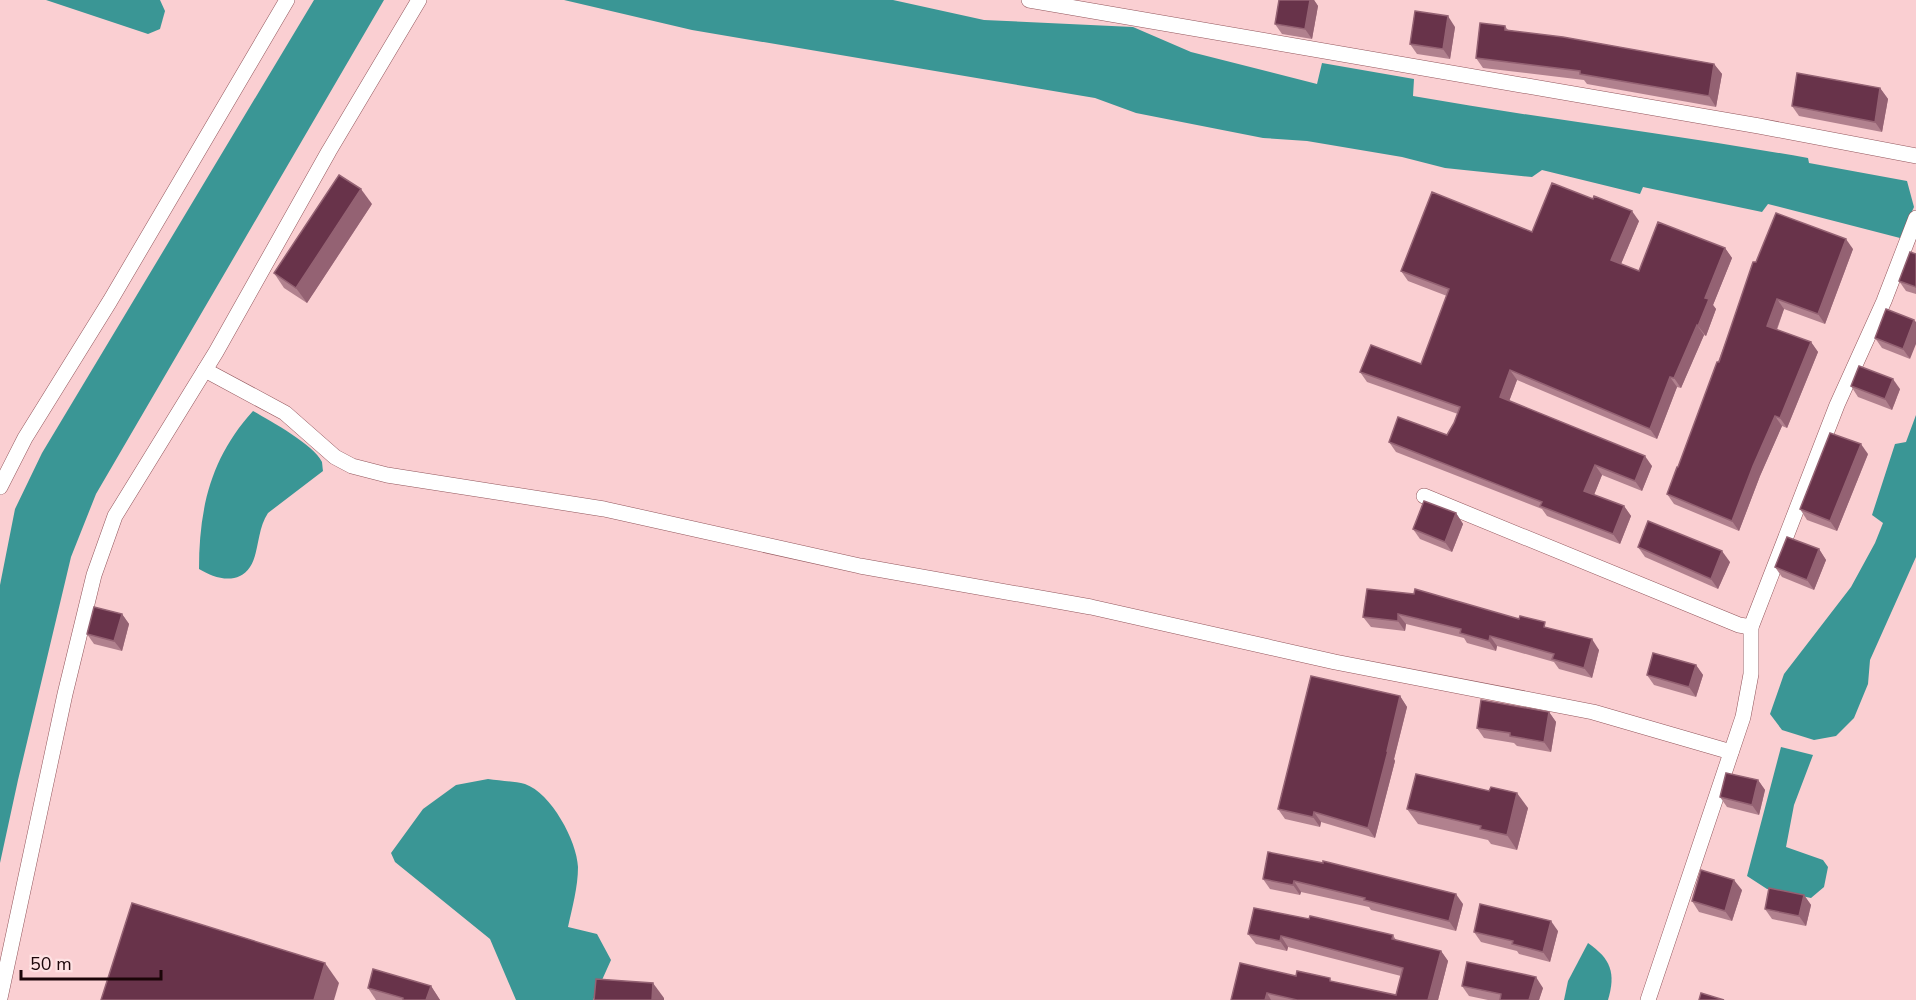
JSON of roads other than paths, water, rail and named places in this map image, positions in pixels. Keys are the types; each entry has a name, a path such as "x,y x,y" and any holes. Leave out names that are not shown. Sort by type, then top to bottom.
{"street":[{"path":"0,487 25,438 110,301 287,0"},
{"path":"0,998 65,694 94,576 116,516 205,370 329,151 419,0"},
{"path":"1029,0 1759,126 1916,156"},
{"path":"1648,1000 1743,717 1751,674 1750,627 1837,405 1884,301 1916,218"},
{"path":"205,370 285,413 335,457 352,466 387,475 604,509 860,566 1091,607 1335,662 1593,712 1731,752"},
{"path":"1424,496 1739,625 1750,627"}],"water":[{"path":"46,0 160,0 165,11 160,29 148,34"},
{"path":"314,0 384,0 96,494 71,557 0,863 0,585 15,509 42,453"},
{"path":"564,0 893,0 984,20 1133,27 1191,52 1317,84 1322,63 1414,79 1413,96 1808,158 1809,163 1907,181 1914,207 1900,238 1768,204 1762,212 1643,187 1640,194 1542,170 1532,177 1445,168 1402,157 1307,141 1263,138 1136,113 1095,98 692,30"},
{"path":"253,411 310,448 322,462 323,471 268,513 264,519 253,562 245,573 239,577 218,577 199,569 205,504 217,465 239,428"},
{"path":"1916,415 1916,557 1870,660 1868,684 1854,718 1836,736 1814,740 1782,730 1770,714 1784,674 1851,587 1875,543 1883,523 1872,515 1895,444 1906,442"},
{"path":"1781,747 1813,755 1794,805 1786,847 1823,860 1828,867 1824,887 1811,898 1767,889 1747,876"},
{"path":"488,779 521,783 535,789 553,807 568,832 577,856 578,867 576,890 568,927 597,934 611,960 593,1000 516,1000 490,939 395,862 391,853 423,809 456,785"},
{"path":"1588,943 1602,955 1610,967 1611,982 1608,1000 1564,1000 1568,981"}]}
